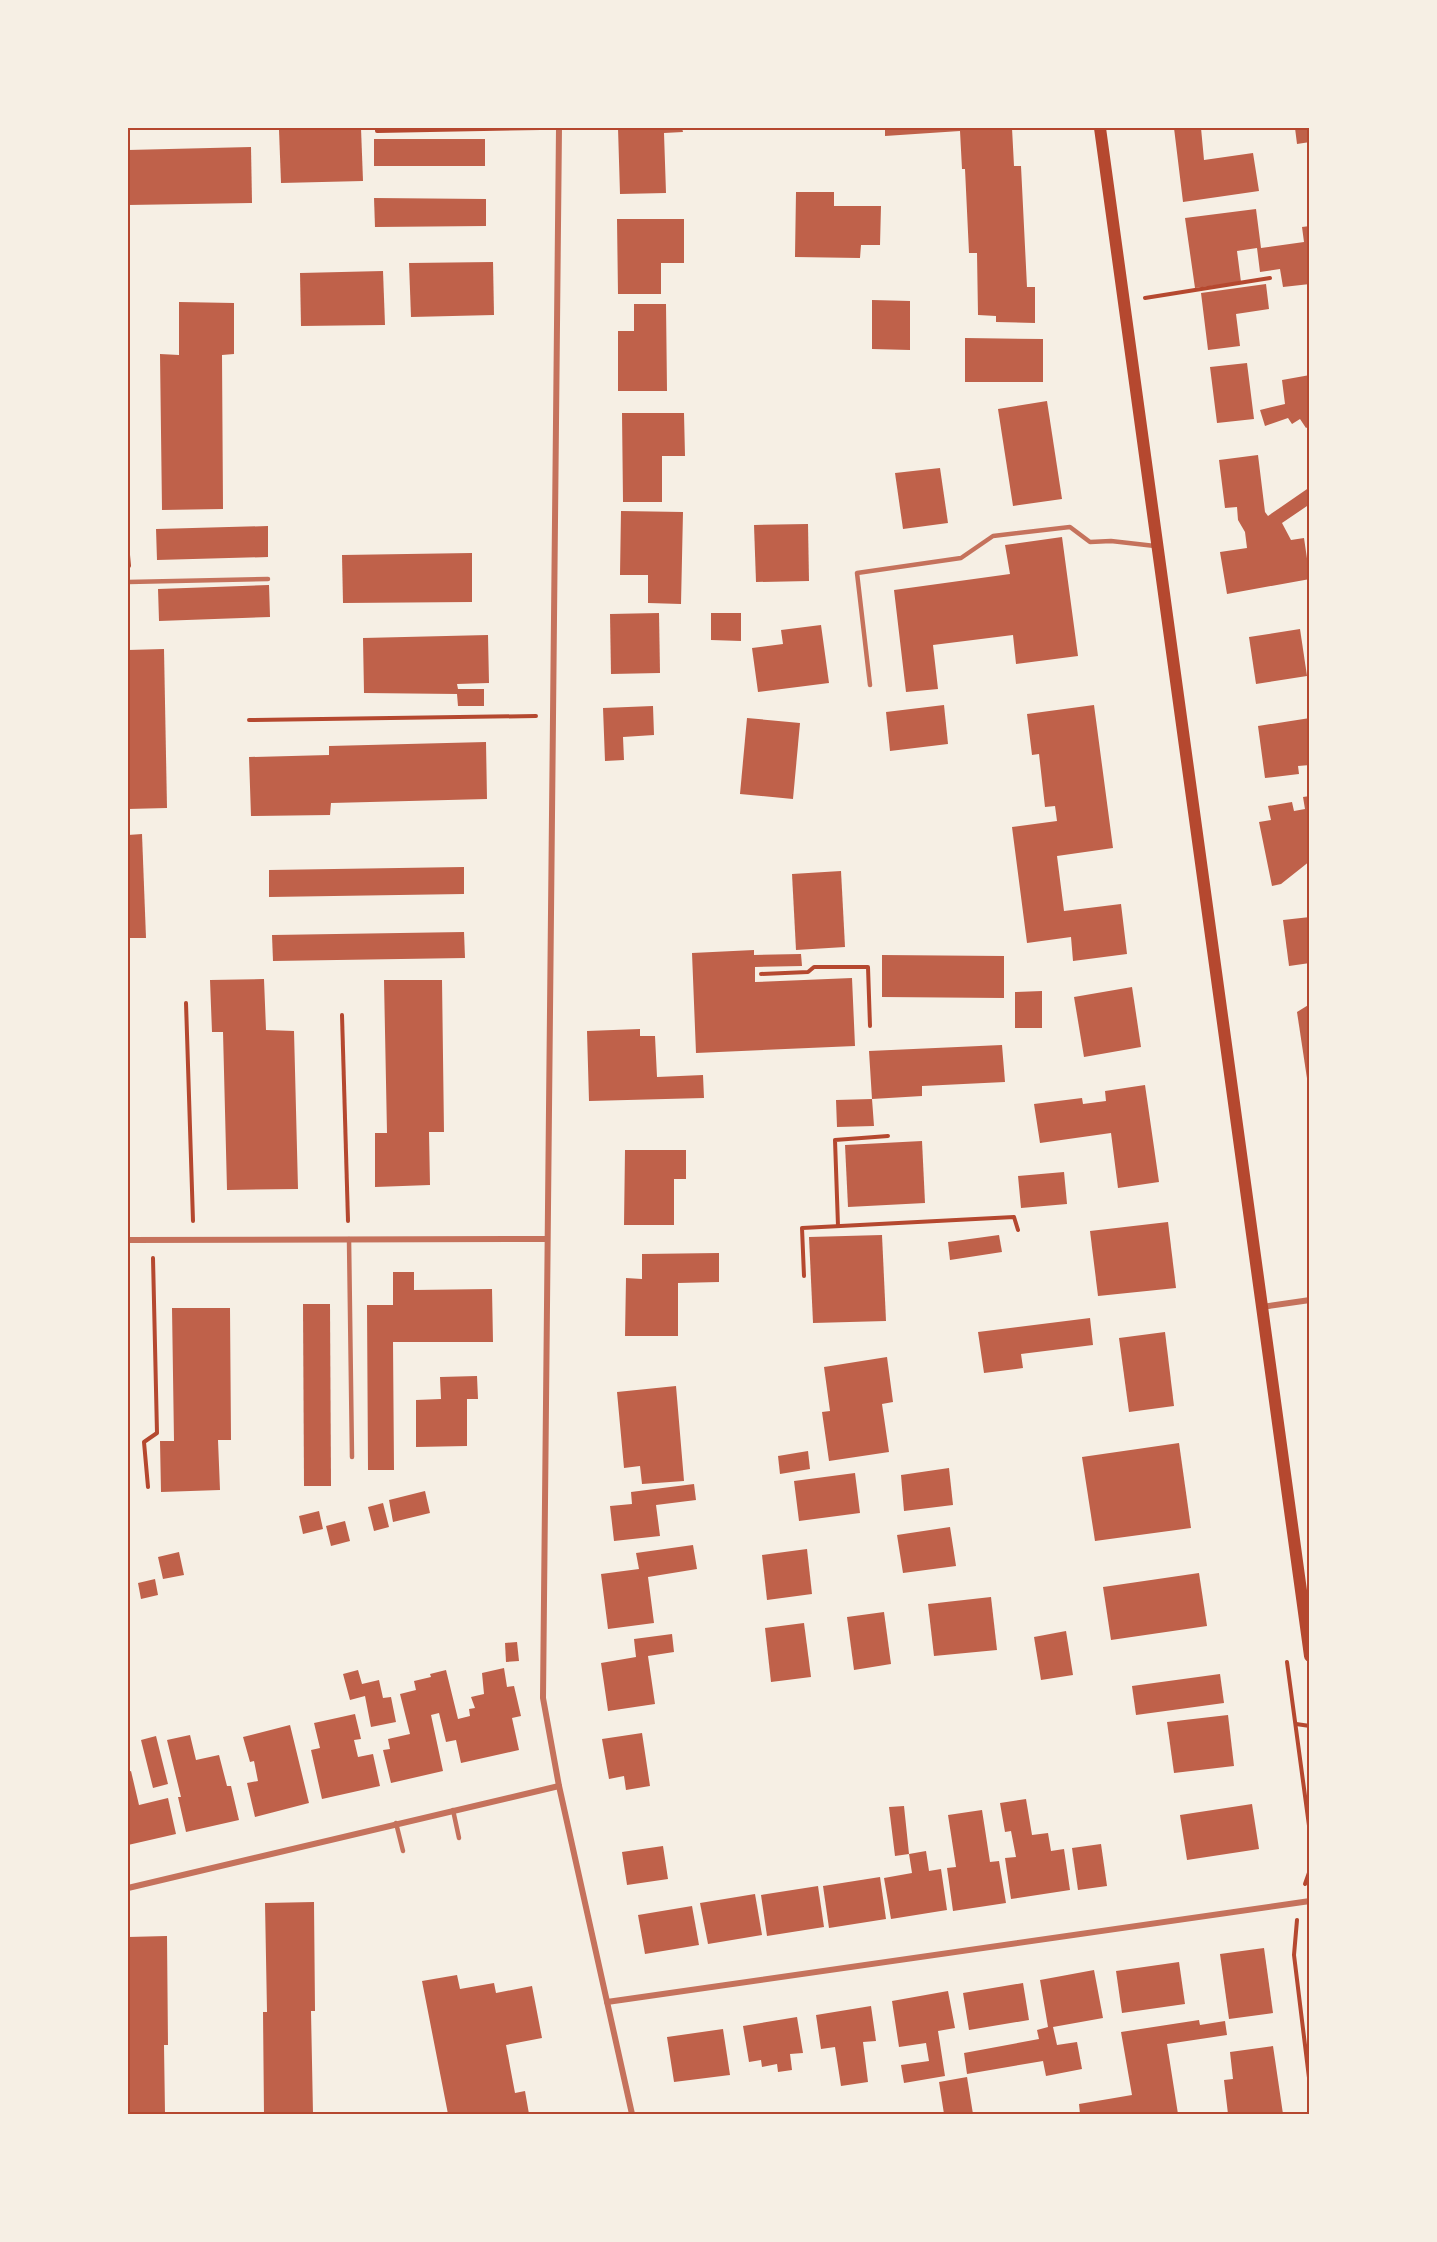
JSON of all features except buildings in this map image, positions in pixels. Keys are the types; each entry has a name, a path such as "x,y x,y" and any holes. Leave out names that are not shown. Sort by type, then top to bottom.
{"main road":[{"path":"1100,128 1310,1656"}],"street":[{"path":"559,128 543,1698 559,1786 632,2115"},
{"path":"128,1240 547,1239"},
{"path":"1262,1307 1310,1300"},
{"path":"128,1888 559,1786"},
{"path":"607,2002 1310,1901"}],"lane":[{"path":"870,685 857,573 961,558 993,536 1070,527 1090,542 1111,541 1157,546"},
{"path":"128,582 268,579"},
{"path":"349,1239 352,1457"},
{"path":"453,1810 459,1839"},
{"path":"396,1823 403,1851"}],"path":[{"path":"377,128 377,131 541,128"},
{"path":"1124,301 1270,278"},
{"path":"128,308 128,336"},
{"path":"249,720 552,716"},
{"path":"761,974 808,972 814,968 868,967 870,1026"},
{"path":"186,1003 194,1240"},
{"path":"342,1015 349,1239"},
{"path":"838,1226 836,1140 888,1136"},
{"path":"804,1276 802,1228 1014,1216 1017,1230"},
{"path":"148,1487 144,1442 157,1433 152,1240"},
{"path":"1296,1724 1310,1725"},
{"path":"1299,1902 1294,1955 1310,2086"}]}
